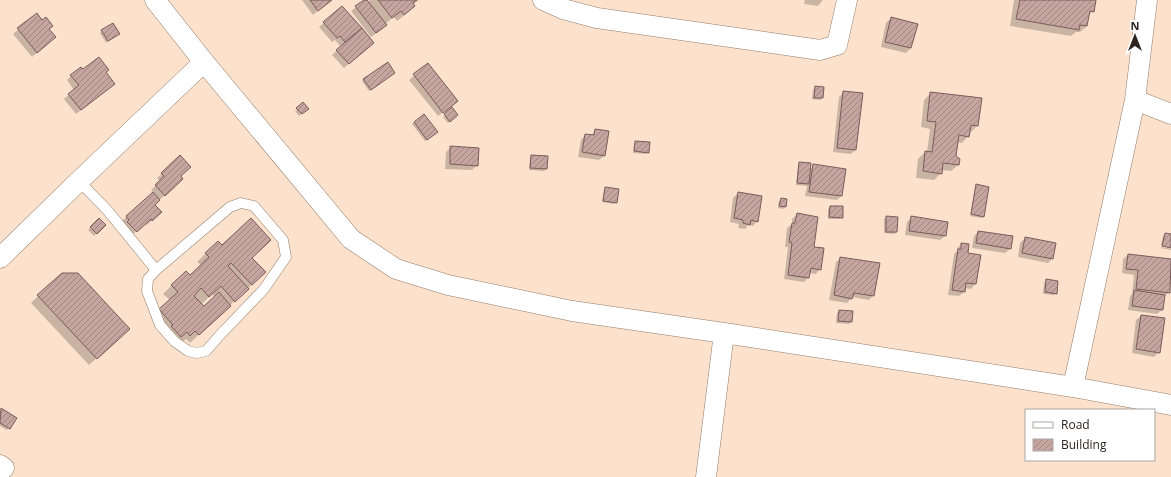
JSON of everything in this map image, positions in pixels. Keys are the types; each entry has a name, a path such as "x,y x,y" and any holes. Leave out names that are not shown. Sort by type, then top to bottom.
{"street":[{"path":"155,0 204,62 351,239 396,269 448,285 572,311 1074,387 1171,406"},
{"path":"543,0 564,9 597,18 820,50 837,44 847,0"},
{"path":"1074,387 1135,100 1147,0"},
{"path":"0,258 79,180 204,62"},
{"path":"1135,100 1171,114"},
{"path":"706,477 724,333"}],"lane":[{"path":"79,180 108,211 156,270"},
{"path":"241,204 254,206 283,240 286,256 264,289 206,351 197,353 188,351 174,341 160,325 147,291 148,278 156,270 230,207 241,204"}],"building":[{"path":"310,0 332,0 318,11"},
{"path":"364,0 367,0 387,25 376,33 355,6"},
{"path":"378,0 417,0 413,3 415,6 404,15 401,11 392,18"},
{"path":"1020,0 1096,0 1094,12 1090,11 1087,26 1080,25 1079,30 1016,19"},
{"path":"342,6 362,28 345,42 340,36 337,38 323,22"},
{"path":"37,13 42,20 46,17 53,26 49,29 56,37 37,53 17,28"},
{"path":"891,17 918,24 911,48 885,42"},
{"path":"113,23 120,34 108,41 101,30"},
{"path":"362,28 374,43 349,64 336,50"},
{"path":"99,57 109,70 106,72 115,84 81,110 68,94 79,85 70,75 81,67 83,69"},
{"path":"388,62 395,73 371,90 363,79"},
{"path":"428,63 458,101 443,113 413,74"},
{"path":"815,86 824,87 823,98 814,98"},
{"path":"843,91 863,93 856,150 837,148"},
{"path":"930,92 982,98 978,126 971,125 969,137 959,135 956,156 960,159 959,165 943,163 942,174 923,171 925,151 932,152 936,122 927,121"},
{"path":"303,102 309,109 302,114 296,108"},
{"path":"452,107 458,115 450,122 444,114"},
{"path":"424,114 438,132 427,140 414,122"},
{"path":"595,129 609,131 605,156 582,152 585,134 594,135"},
{"path":"635,141 650,142 649,153 634,151"},
{"path":"450,146 479,148 478,166 450,164"},
{"path":"180,155 191,167 181,176 183,179 165,196 155,185 164,176 161,173"},
{"path":"531,155 548,156 547,169 530,168"},
{"path":"799,162 811,163 809,184 797,183"},
{"path":"813,164 846,169 842,196 809,192"},
{"path":"976,184 989,187 984,217 971,214"},
{"path":"605,187 619,189 617,203 603,201"},
{"path":"153,192 160,200 155,205 162,212 152,221 151,219 137,232 127,222 129,220 126,216"},
{"path":"738,192 762,196 758,222 751,220 750,225 743,223 743,220 734,218"},
{"path":"781,198 787,199 786,207 779,206"},
{"path":"830,206 843,206 843,218 829,217"},
{"path":"797,213 818,217 814,247 824,248 821,270 811,268 809,278 788,275 792,243 789,242 792,223 795,223"},
{"path":"886,216 898,217 897,232 886,232"},
{"path":"911,216 948,222 946,236 909,231"},
{"path":"99,218 106,225 97,234 90,227"},
{"path":"251,218 271,240 252,258 266,272 252,285 231,263 228,266 249,289 235,302 221,286 209,297 201,288 194,296 204,306 219,292 231,306 199,335 195,331 190,336 187,332 181,337 159,309 178,292 171,285 186,271 190,275 209,257 205,253 218,241 222,245"},
{"path":"978,231 1013,236 1011,249 976,243"},
{"path":"1165,233 1171,234 1171,248 1162,246"},
{"path":"1025,237 1056,243 1053,259 1022,253"},
{"path":"961,243 969,244 968,253 981,255 976,284 966,283 965,292 952,290 958,249 961,249"},
{"path":"1128,254 1171,259 1170,293 1136,289 1138,270 1126,269"},
{"path":"840,257 880,263 874,296 854,293 852,299 834,295"},
{"path":"62,273 78,273 130,329 97,359 37,295"},
{"path":"1046,279 1058,281 1057,294 1045,292"},
{"path":"1134,290 1165,295 1163,310 1132,306"},
{"path":"839,310 853,311 852,322 838,321"},
{"path":"1141,315 1165,318 1160,353 1136,349"},
{"path":"1,408 17,418 10,429 0,423"}]}
